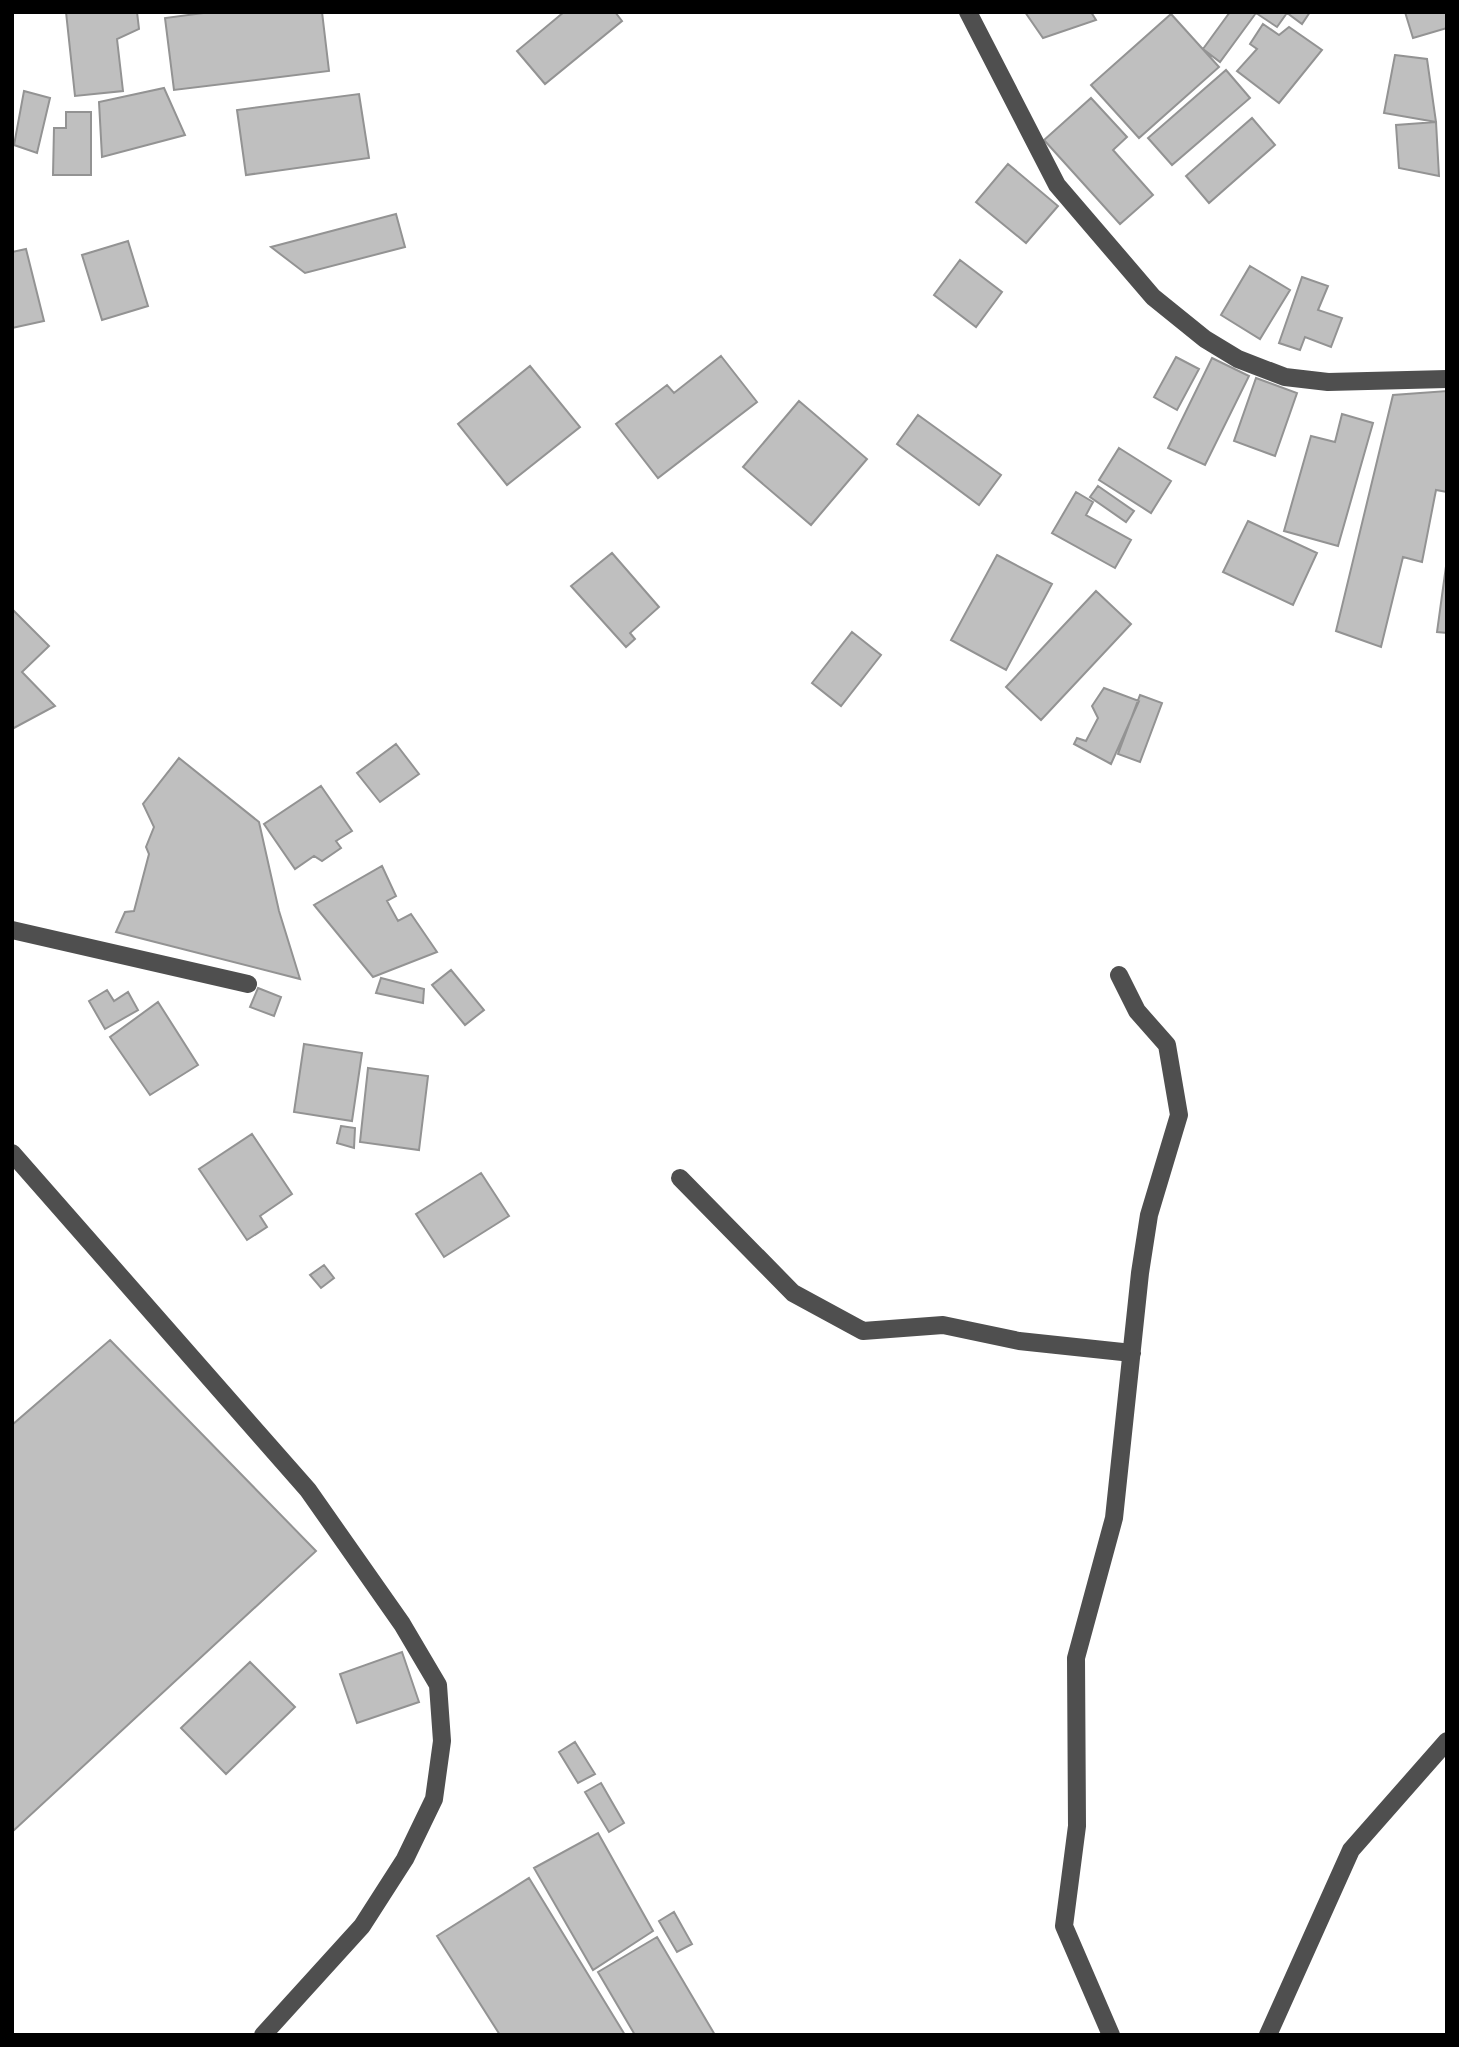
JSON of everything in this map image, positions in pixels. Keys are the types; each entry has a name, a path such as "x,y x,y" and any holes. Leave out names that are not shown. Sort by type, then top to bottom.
{"street":[{"path":"968,12 1057,185 1153,297 1205,340 1238,359 1285,377 1328,382 1447,379"},
{"path":"12,930 248,984"},
{"path":"1111,2035 1064,1926 1077,1826 1076,1658 1114,1518 1149,1215 1179,1115 1167,1045 1137,1011 1119,975"},
{"path":"12,1153 308,1490 402,1624 438,1685 442,1741 434,1799 404,1859 362,1926 263,2035"},
{"path":"680,1178 793,1293 863,1331 943,1325 1020,1341 1132,1353"},
{"path":"1268,2035 1351,1850 1447,1741"}],"building":[{"path":"66,12 137,12 139,29 117,39 123,91 75,96"},
{"path":"211,12 322,12 329,71 174,90 165,18"},
{"path":"564,12 615,12 622,21 545,84 517,51"},
{"path":"1025,12 1091,12 1096,20 1043,38"},
{"path":"1230,12 1310,12 1302,24 1287,13 1277,27 1256,13 1220,62 1203,49"},
{"path":"1405,12 1447,12 1447,28 1413,38"},
{"path":"1171,14 1219,67 1139,138 1091,85"},
{"path":"1263,24 1279,35 1289,27 1322,50 1279,103 1237,71 1257,49 1250,44"},
{"path":"1395,55 1427,59 1436,122 1384,113"},
{"path":"1226,70 1250,98 1172,165 1148,138"},
{"path":"164,88 185,135 102,157 99,102"},
{"path":"24,91 50,98 37,153 14,145"},
{"path":"359,94 369,158 246,175 237,110"},
{"path":"1091,98 1127,137 1113,150 1153,195 1120,224 1044,140"},
{"path":"66,112 91,112 91,175 53,175 54,128 66,128"},
{"path":"1252,118 1275,145 1209,203 1186,176"},
{"path":"1436,122 1439,176 1399,168 1396,125"},
{"path":"1008,164 1058,206 1026,243 976,202"},
{"path":"396,214 405,247 305,273 271,247"},
{"path":"128,241 148,306 102,320 82,255"},
{"path":"26,249 44,321 12,328 12,252"},
{"path":"960,260 1002,292 976,327 934,295"},
{"path":"1250,266 1290,290 1260,339 1221,315"},
{"path":"1302,277 1328,286 1318,310 1342,318 1331,347 1305,337 1300,350 1279,343"},
{"path":"721,356 757,402 658,478 616,424 667,385 674,393"},
{"path":"1176,357 1199,369 1177,410 1154,397"},
{"path":"1212,358 1249,376 1205,465 1168,448"},
{"path":"530,366 580,427 507,485 458,424"},
{"path":"1256,378 1297,393 1275,456 1234,441"},
{"path":"1447,391 1447,492 1436,490 1422,562 1403,557 1381,647 1336,631 1393,395"},
{"path":"799,401 867,459 811,525 743,467"},
{"path":"1342,414 1373,423 1338,546 1284,531 1311,436 1335,442"},
{"path":"918,415 1001,475 979,505 897,444"},
{"path":"1119,448 1171,481 1151,513 1099,480"},
{"path":"1098,486 1134,511 1126,522 1090,497"},
{"path":"1076,492 1093,502 1086,515 1131,540 1115,568 1052,533"},
{"path":"1248,521 1317,553 1293,605 1223,572"},
{"path":"612,553 659,607 630,633 635,639 626,647 571,586"},
{"path":"997,555 1052,584 1006,670 951,640"},
{"path":"1447,559 1447,633 1437,632"},
{"path":"1096,591 1131,624 1041,720 1006,687"},
{"path":"12,609 49,646 22,672 55,706 12,729"},
{"path":"852,632 881,655 841,706 812,683"},
{"path":"1104,688 1139,701 1111,764 1074,744 1077,738 1086,741 1098,718 1092,706"},
{"path":"1140,695 1162,703 1140,762 1118,754"},
{"path":"396,744 419,774 380,802 357,773"},
{"path":"179,758 259,822 279,911 300,979 116,932 125,912 134,911 149,854 146,847 154,827 143,804"},
{"path":"321,786 352,831 336,841 341,848 322,861 314,856 295,869 264,824"},
{"path":"382,866 396,896 387,901 398,921 411,914 437,952 373,977 314,905"},
{"path":"451,970 484,1010 465,1025 432,985"},
{"path":"381,978 424,989 423,1003 376,993"},
{"path":"258,988 281,997 274,1016 250,1007"},
{"path":"107,990 114,1001 128,992 138,1010 105,1029 89,1001"},
{"path":"158,1002 198,1065 150,1095 110,1037"},
{"path":"304,1044 362,1053 352,1121 294,1112"},
{"path":"368,1068 428,1076 419,1150 360,1142"},
{"path":"341,1126 355,1128 354,1148 337,1143"},
{"path":"252,1134 292,1194 260,1216 267,1227 247,1240 199,1169"},
{"path":"481,1173 509,1216 444,1257 416,1214"},
{"path":"324,1265 334,1278 321,1288 310,1275"},
{"path":"110,1340 316,1551 12,1832 12,1425"},
{"path":"402,1652 419,1702 357,1723 340,1674"},
{"path":"250,1662 295,1707 226,1774 181,1728"},
{"path":"575,1742 595,1774 578,1783 559,1752"},
{"path":"601,1783 624,1823 609,1832 585,1792"},
{"path":"598,1833 653,1931 593,1970 534,1868"},
{"path":"529,1878 625,2035 500,2035 437,1936"},
{"path":"674,1912 692,1944 677,1952 659,1921"},
{"path":"657,1937 715,2035 635,2035 598,1972"}]}
